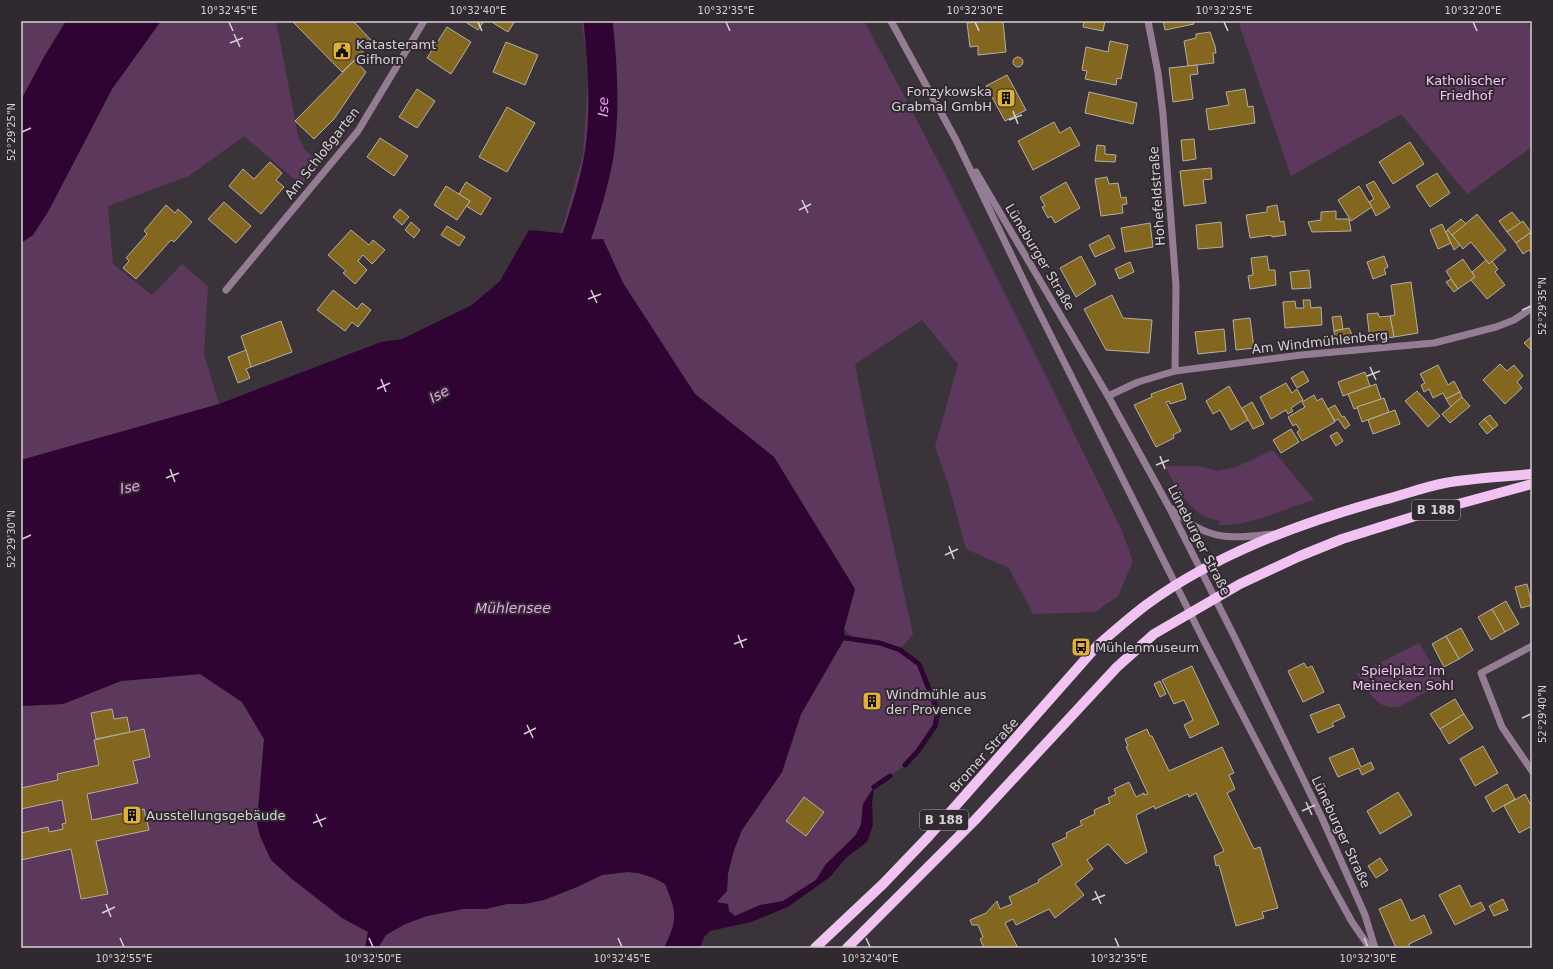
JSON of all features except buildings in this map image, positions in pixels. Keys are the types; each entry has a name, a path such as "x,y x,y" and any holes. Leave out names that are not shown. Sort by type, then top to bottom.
{"main road":[{"name":"B 188","path":"1177,585 1200,571 1281,533 1364,505 1444,484 1532,474"},
{"name":"B 188","path":"847,948 971,825 1117,667 1154,634 1214,598 1300,556 1342,539 1425,513 1532,484"},
{"name":"Bromer Straße","path":"815,948 883,884 929,836 1097,646 1147,605 1177,585"}],"street":[{"name":"Am Schloßgarten","path":"226,290 358,131 424,21"},
{"name":"Lüneburger Straße","path":"892,21 956,140 1108,396 1169,507 1230,628 1322,818 1365,915 1375,948"},
{"name":"Hohefeldstraße","path":"1148,21 1158,73 1163,114 1176,286 1175,371"},
{"name":"Lüneburger Straße","path":"956,140 1032,300 1177,585 1189,612 1324,871 1352,922 1370,948"},
{"name":"Am Windmühlenberg","path":"1108,396 1138,382 1175,371 1301,355 1434,343 1496,327 1514,320 1532,308"},
{"path":"1169,507 1182,519 1214,535 1234,538 1281,533"},
{"path":"1532,646 1481,673 1502,727 1532,771"}],"green space":[{"path":"21,21 66,21 44,57 21,100"},
{"path":"161,21 276,21 298,135 305,150 321,164 301,185 244,136 189,176 108,206 113,264 152,295 182,264 208,286 204,354 219,404 21,460 21,243 33,235 49,210 112,89"},
{"path":"581,21 864,21 996,274 1122,531 1133,561 1118,596 1095,612 1033,614 1009,568 966,549 949,486 935,447 958,364 922,320 855,364 868,431 913,634 903,646 893,647 900,650 919,664 938,712 935,726 918,751 905,765 874,787 863,804 861,825 855,836 826,864 816,880 783,901 760,905 735,916 674,928 664,948 378,948 386,935 405,924 427,916 463,909 486,909 507,903 524,904 544,900 602,875 627,872 638,873 665,883 727,891 728,873 734,850 742,830 782,772 801,714 845,638 856,640 844,629 855,589 774,457 695,394 623,283 603,239 576,240 561,233 583,155 589,65"},
{"name":"Katholischer Friedhof","path":"1238,21 1526,21 1532,29 1532,147 1467,194 1401,114 1291,176"},
{"path":"1273,450 1314,500 1256,520 1232,525 1219,525 1220,521 1201,514 1193,508 1180,492 1165,466 1199,466 1217,471 1236,467"},
{"name":"Spielplatz Im Meinecken Sohl","path":"1419,643 1443,683 1398,707 1390,707 1378,702 1373,698 1357,674"},
{"path":"200,674 242,702 264,739 257,823 359,926 368,932 365,948 21,948 21,706 63,704 121,681"}],"water":[{"path":"66,21 161,21 112,89 49,210 33,235 21,243 21,100 44,57"},
{"name":"Mühlensee","path":"529,230 561,233 576,240 603,239 623,283 695,394 774,457 855,589 844,629 845,638 801,714 782,772 742,830 734,850 728,873 727,891 717,902 728,904 729,911 735,916 760,905 783,901 816,880 826,864 855,836 861,825 863,804 874,787 872,803 873,825 867,842 847,857 830,877 788,907 751,922 710,931 704,937 700,948 664,948 674,923 674,909 665,884 654,878 638,873 627,872 602,875 544,900 524,904 507,904 486,909 463,909 427,916 405,924 386,935 378,948 365,948 368,932 342,918 292,879 271,860 260,836 257,823 264,739 242,702 200,674 121,681 63,704 21,706 21,460 219,404 381,342 402,339 472,305 500,281"}],"waterway":[{"name":"Ise","path":"562,277 588,201 599,155 603,88 598,21"},
{"path":"845,638 880,643 900,650 919,664 938,712 935,726 918,751 905,765"},
{"path":"874,787 890,776"}],"place":[{"name":"Katasteramt Gifhorn","path":"342,51"},
{"name":"Fonzykowska Grabmal GmbH","path":"1006,98"},
{"name":"Mühlenmuseum","path":"1081,647"},
{"name":"Windmühle aus der Provence","path":"872,701"},
{"name":"Ausstellungsgebäude","path":"132,815"}]}
